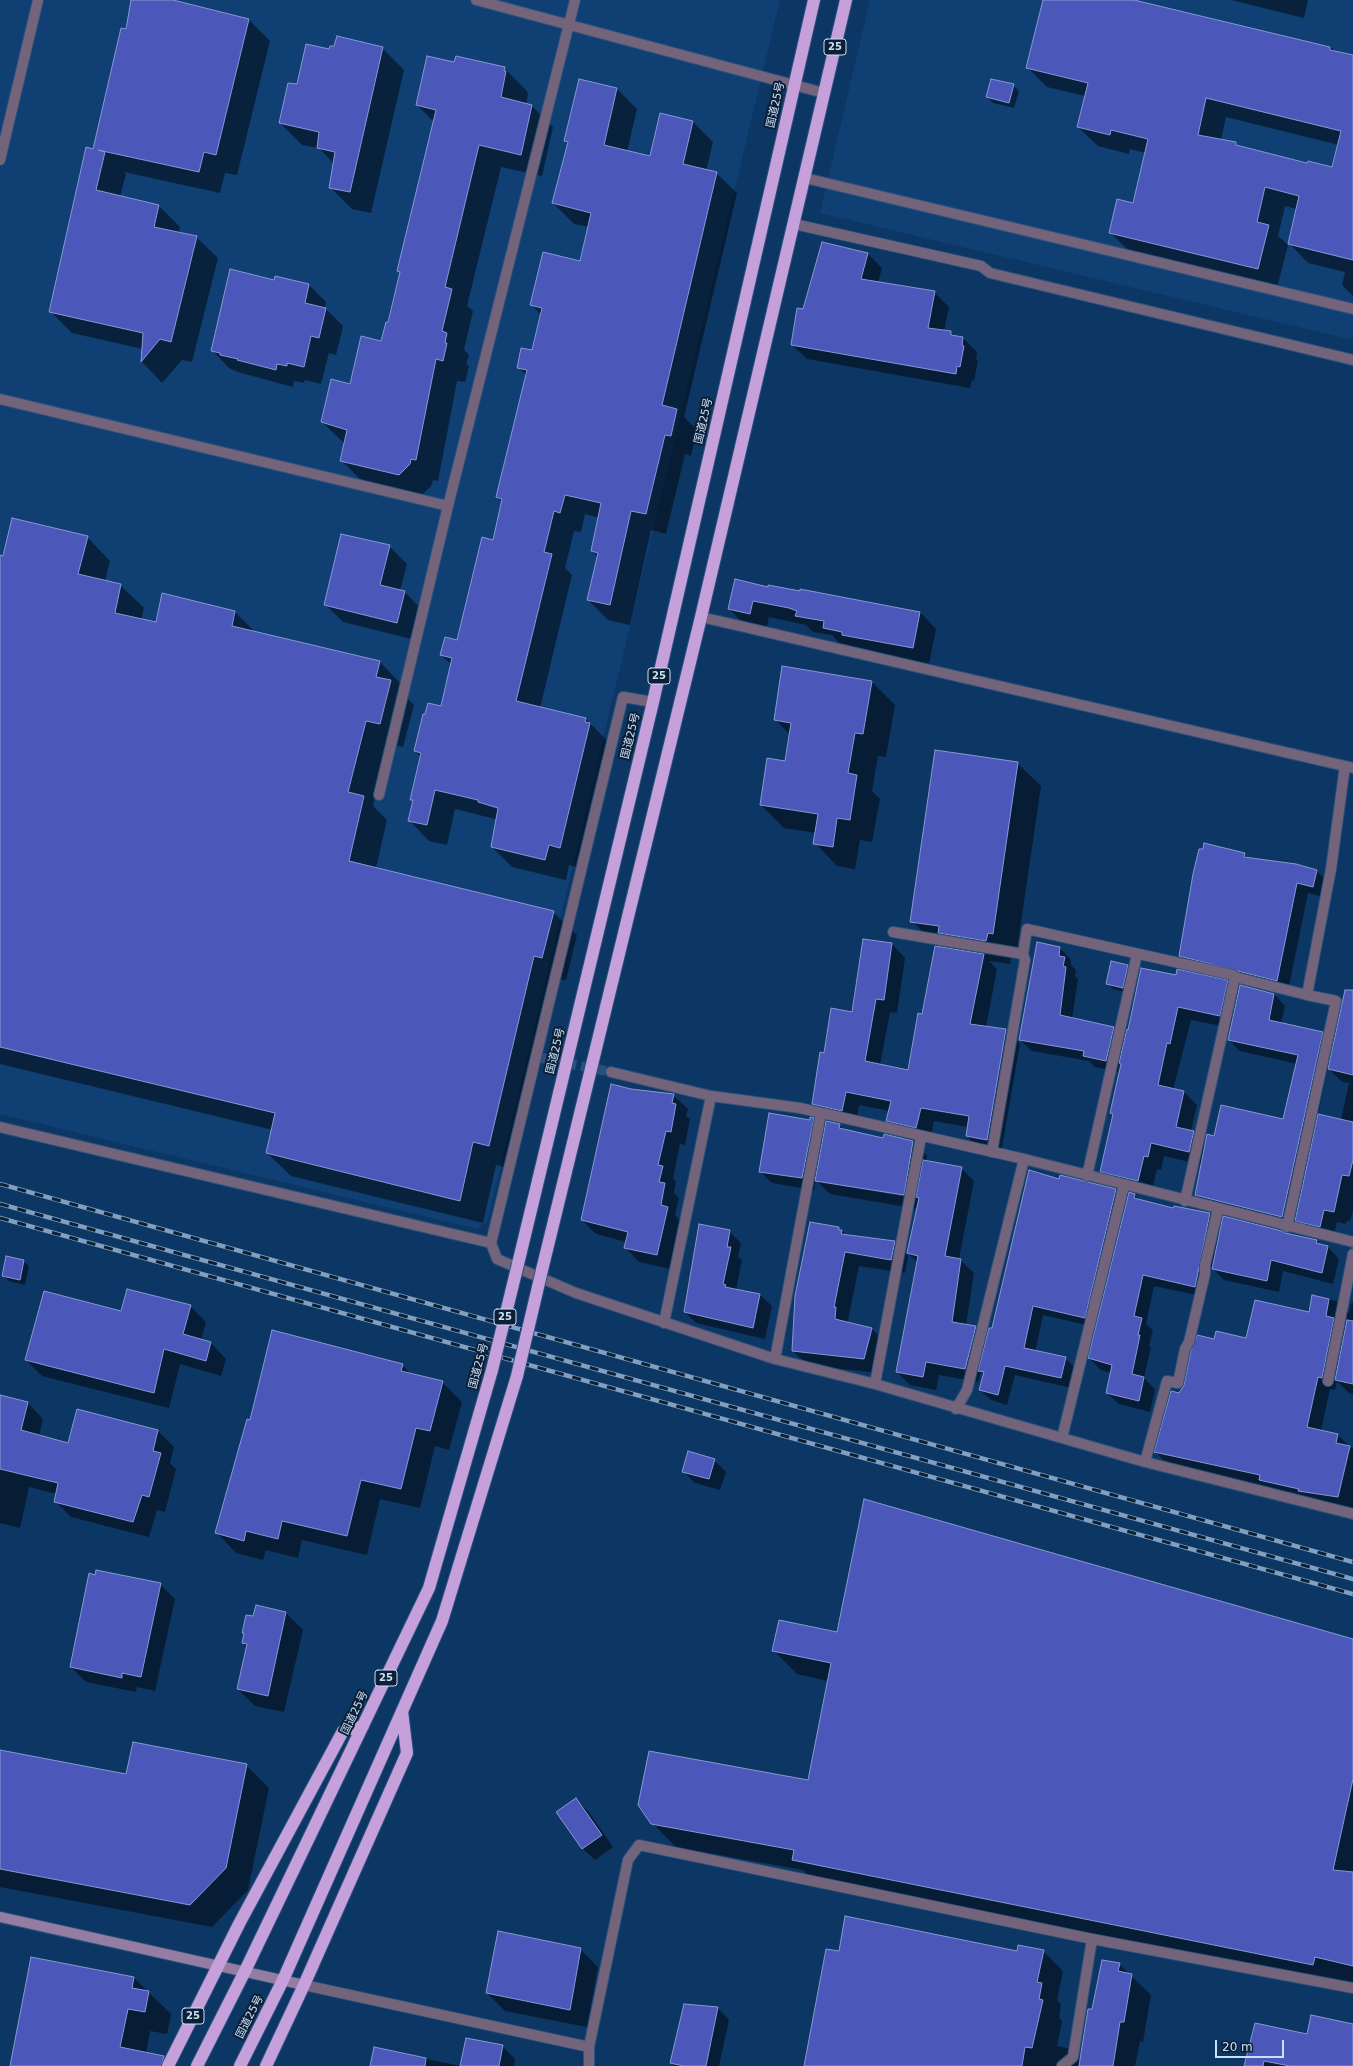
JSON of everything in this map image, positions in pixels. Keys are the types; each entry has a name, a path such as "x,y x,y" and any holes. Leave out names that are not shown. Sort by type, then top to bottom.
{"highway":[{"name":"国道25号","path":"197,2066 245,1971 428,1588 492,1370 518,1264 653,702 814,0"},
{"name":"国道25号","path":"240,2066 283,1980 442,1621 517,1376 701,617 846,0"},
{"path":"266,2066 304,1985 407,1753 402,1710"},
{"name":"25","path":"168,2066 218,1965 343,1731 363,1726"}],"street":[{"path":"0,160 38,0"},
{"path":"476,0 824,93"},
{"path":"379,795 448,506 575,0"},
{"path":"804,178 1353,309"},
{"path":"794,224 981,266 990,273 1353,360"},
{"path":"0,399 448,506"},
{"path":"701,617 1351,765 1307,994"},
{"path":"653,702 623,697 491,1243 497,1259 576,1293 776,1359 875,1384 956,1409 1145,1462 1353,1514"},
{"path":"992,1152 1025,960 1023,954 1027,929 1233,975 1235,978 1336,1001 1288,1227"},
{"path":"893,932 1023,954"},
{"path":"1087,1176 1138,954"},
{"path":"1184,1201 1235,978"},
{"path":"611,1072 711,1096 821,1112 921,1137 1024,1159 1184,1201 1353,1242"},
{"path":"664,1323 711,1096"},
{"path":"776,1359 821,1112"},
{"path":"0,1127 491,1243"},
{"path":"875,1384 921,1137"},
{"path":"956,1409 968,1390 1024,1159"},
{"path":"1062,1438 1124,1185"},
{"path":"1145,1462 1167,1381 1178,1383 1185,1349 1189,1342 1204,1281 1205,1265 1218,1209"},
{"path":"1328,1381 1353,1254"},
{"path":"589,2066 589,2047 628,1860 639,1845 1092,1939 1353,1988"},
{"path":"0,1917 589,2047"},
{"path":"1062,2066 1073,2057 1092,1939"}],"shaded area":[{"path":"0,0 780,0 488,1219 477,1229 0,1114"},
{"path":"870,0 1353,0 1353,340 820,213"}],"building":[{"path":"131,0 173,0 249,19 216,155 204,152 199,172 98,150 105,152 96,190 159,205 154,227 197,236 171,342 160,339 141,362 143,333 49,312 86,147 93,149 121,28 126,29"},
{"path":"1043,0 1134,0 1330,47 1330,50 1353,55 1353,260 1288,244 1299,196 1265,187 1257,222 1269,225 1258,269 1109,233 1117,199 1133,203 1148,139 1111,130 1110,135 1077,127 1088,83 1026,68","holes":["1206,98 1341,131 1332,167 1308,161 1307,163 1236,145 1236,142 1198,135"]},
{"path":"337,36 383,47 350,192 329,188 335,152 317,148 319,132 279,123 288,83 297,84 306,44 329,49 330,46 334,46"},
{"path":"427,56 454,62 456,56 505,67 504,71 506,71 501,97 532,105 521,155 479,145 445,287 452,289 442,331 447,333 445,343 447,343 443,361 436,359 416,460 411,459 410,464 399,475 340,461 347,430 321,422 331,379 350,384 361,336 381,341 386,322 388,322 400,272 397,271 436,110 416,105"},
{"path":"579,79 617,88 604,145 650,156 660,113 693,121 683,164 717,172 662,405 677,409 671,436 665,435 646,514 631,511 610,605 587,600 598,553 591,551 601,503 565,495 560,513 554,511 544,552 552,554 516,701 586,718 585,722 590,723 560,848 549,845 545,860 491,847 498,808 478,802 478,800 435,790 427,825 408,821 413,800 410,800 421,753 414,751 423,714 425,714 428,703 441,706 452,658 440,655 445,637 457,640 482,537 493,540 502,499 496,497 527,370 517,368 521,348 532,350 542,308 530,305 543,252 580,261 591,213 552,203 568,142 564,141"},
{"path":"991,79 1014,84 1009,103 986,97"},
{"path":"822,242 868,253 861,279 935,291 928,328 951,331 951,335 963,337 962,345 964,346 960,367 957,366 956,374 791,345 797,308 803,309"},
{"path":"230,269 274,280 275,276 309,284 305,303 326,308 319,338 311,336 304,367 287,363 287,366 277,364 276,370 237,360 238,359 220,355 220,353 211,351"},
{"path":"12,518 88,536 78,574 121,584 115,613 156,622 162,593 235,611 232,626 380,661 376,677 391,680 380,724 366,721 348,792 364,796 349,861 554,911 542,958 534,956 489,1146 473,1142 460,1201 266,1153 275,1113 0,1047 0,555 3,556"},
{"path":"341,534 390,545 380,585 405,591 397,623 324,605"},
{"path":"735,579 768,587 768,585 800,591 800,589 920,612 913,648 842,635 842,632 823,628 824,621 795,616 797,611 789,608 753,601 750,614 728,609"},
{"path":"782,666 872,681 863,734 855,733 848,773 857,775 850,820 837,818 833,847 813,844 818,814 760,805 767,758 785,761 791,723 774,720"},
{"path":"935,750 1018,762 993,934 988,933 986,941 938,933 939,926 910,922"},
{"path":"1204,843 1245,853 1244,857 1296,864 1317,870 1313,887 1297,883 1277,981 1179,956 1193,874 1199,849 1203,849"},
{"path":"863,939 892,943 884,1000 876,999 865,1061 908,1070 918,1013 922,1014 935,946 984,954 970,1024 1006,1029 987,1140 966,1136 969,1116 921,1108 916,1128 886,1121 891,1101 846,1092 842,1111 812,1104 820,1052 824,1053 831,1008 852,1012"},
{"path":"1037,942 1060,947 1059,956 1065,957 1063,966 1066,967 1060,1015 1114,1027 1106,1061 1083,1056 1084,1051 1019,1040"},
{"path":"1111,961 1128,965 1123,988 1106,984"},
{"path":"1141,968 1176,975 1177,969 1228,980 1220,1016 1178,1007 1170,1044 1167,1043 1158,1085 1184,1091 1176,1127 1194,1131 1189,1152 1151,1143 1148,1157 1144,1156 1138,1181 1100,1172 1113,1114 1110,1113 1121,1064 1119,1063 1127,1029 1128,1030"},
{"path":"1240,985 1274,994 1269,1020 1323,1032 1282,1217 1195,1195 1207,1134 1214,1136 1221,1105 1283,1119 1298,1055 1228,1040"},
{"path":"1345,990 1353,990 1353,1075 1328,1069"},
{"path":"611,1084 631,1089 674,1094 672,1103 676,1104 671,1132 666,1131 658,1165 663,1166 659,1182 665,1183 661,1205 668,1207 657,1255 624,1248 628,1232 581,1220"},
{"path":"769,1113 810,1120 810,1117 814,1118 802,1178 759,1172"},
{"path":"1318,1114 1353,1122 1353,1160 1349,1176 1342,1175 1334,1212 1324,1210 1320,1227 1295,1221"},
{"path":"826,1121 840,1124 839,1128 883,1138 884,1134 913,1141 904,1195 815,1181"},
{"path":"923,1160 962,1167 945,1256 961,1259 952,1322 976,1326 965,1369 926,1362 923,1377 896,1372 918,1256 907,1253 919,1198 916,1197"},
{"path":"1029,1170 1059,1179 1060,1175 1116,1189 1085,1318 1033,1306 1024,1348 1066,1357 1061,1378 1005,1366 998,1395 979,1390 984,1372 978,1371 989,1328 992,1328"},
{"path":"1129,1192 1135,1194 1134,1198 1173,1208 1174,1206 1210,1213 1195,1287 1143,1275 1134,1316 1142,1318 1132,1374 1144,1377 1139,1401 1106,1393 1112,1365 1088,1358"},
{"path":"1223,1216 1317,1240 1316,1243 1328,1246 1322,1273 1271,1260 1267,1281 1212,1269"},
{"path":"810,1222 839,1227 839,1230 842,1230 841,1234 895,1241 891,1260 845,1252 834,1307 836,1307 835,1319 872,1328 864,1359 792,1351 795,1296"},
{"path":"699,1224 730,1230 727,1247 731,1247 723,1284 726,1285 725,1287 760,1294 753,1328 684,1312"},
{"path":"6,1256 24,1260 20,1280 2,1276"},
{"path":"127,1289 191,1305 183,1334 211,1342 206,1361 164,1349 154,1393 25,1360 44,1291 121,1311"},
{"path":"1312,1295 1329,1299 1326,1316 1334,1318 1322,1378 1318,1377 1307,1427 1338,1434 1336,1443 1350,1446 1338,1497 1298,1491 1299,1489 1259,1480 1260,1475 1154,1452 1171,1391 1179,1393 1184,1385 1191,1351 1197,1335 1214,1339 1216,1331 1246,1338 1255,1300 1309,1312"},
{"path":"1347,1320 1353,1321 1353,1384 1335,1380"},
{"path":"272,1330 403,1364 401,1371 443,1381 430,1431 416,1428 401,1489 361,1480 347,1536 282,1521 278,1539 246,1531 244,1541 215,1533 247,1419 250,1420"},
{"path":"0,1395 28,1402 21,1430 68,1443 77,1409 158,1430 153,1451 161,1453 149,1497 142,1495 133,1522 54,1502 58,1483 0,1469"},
{"path":"688,1451 715,1459 709,1479 682,1472"},
{"path":"864,1499 1353,1639 1353,1779 1333,1870 1353,1872 1353,1966 1315,1957 1313,1965 792,1860 794,1850 651,1824 638,1805 649,1751 808,1780 831,1663 772,1651 779,1620 837,1632"},
{"path":"96,1570 161,1583 141,1677 122,1673 122,1678 70,1667 89,1573 95,1575"},
{"path":"256,1605 286,1612 268,1696 237,1689 247,1644 242,1643 244,1633 242,1633 246,1615 253,1616"},
{"path":"133,1742 247,1764 226,1868 190,1905 0,1869 0,1750 126,1774"},
{"path":"576,1798 602,1835 582,1849 556,1812"},
{"path":"845,1916 1017,1951 1018,1945 1044,1950 1037,1982 1042,1983 1039,1999 1043,2000 1032,2048 1025,2047 1022,2066 804,2066 826,1949 839,1951"},
{"path":"498,1931 581,1948 570,2010 486,1993"},
{"path":"31,1957 134,1977 132,1988 149,1991 145,2012 128,2009 120,2047 164,2056 161,2066 10,2066"},
{"path":"1102,1960 1120,1963 1118,1971 1132,1974 1124,2022 1120,2022 1113,2066 1079,2066 1088,2009 1092,2009"},
{"path":"684,2004 718,2007 706,2066 683,2066 670,2063"},
{"path":"1311,2015 1353,2024 1353,2066 1290,2066 1264,2061 1263,2066 1244,2066 1255,2023 1307,2034"},
{"path":"466,2038 503,2045 499,2066 460,2066"},
{"path":"374,2047 426,2058 425,2066 370,2066"}],"tunnel":[{"path":"537,1057 611,1072"}],"railway":[{"path":"0,1184 1353,1562"},
{"path":"0,1204 1353,1579"},
{"path":"0,1218 1353,1594"}]}
